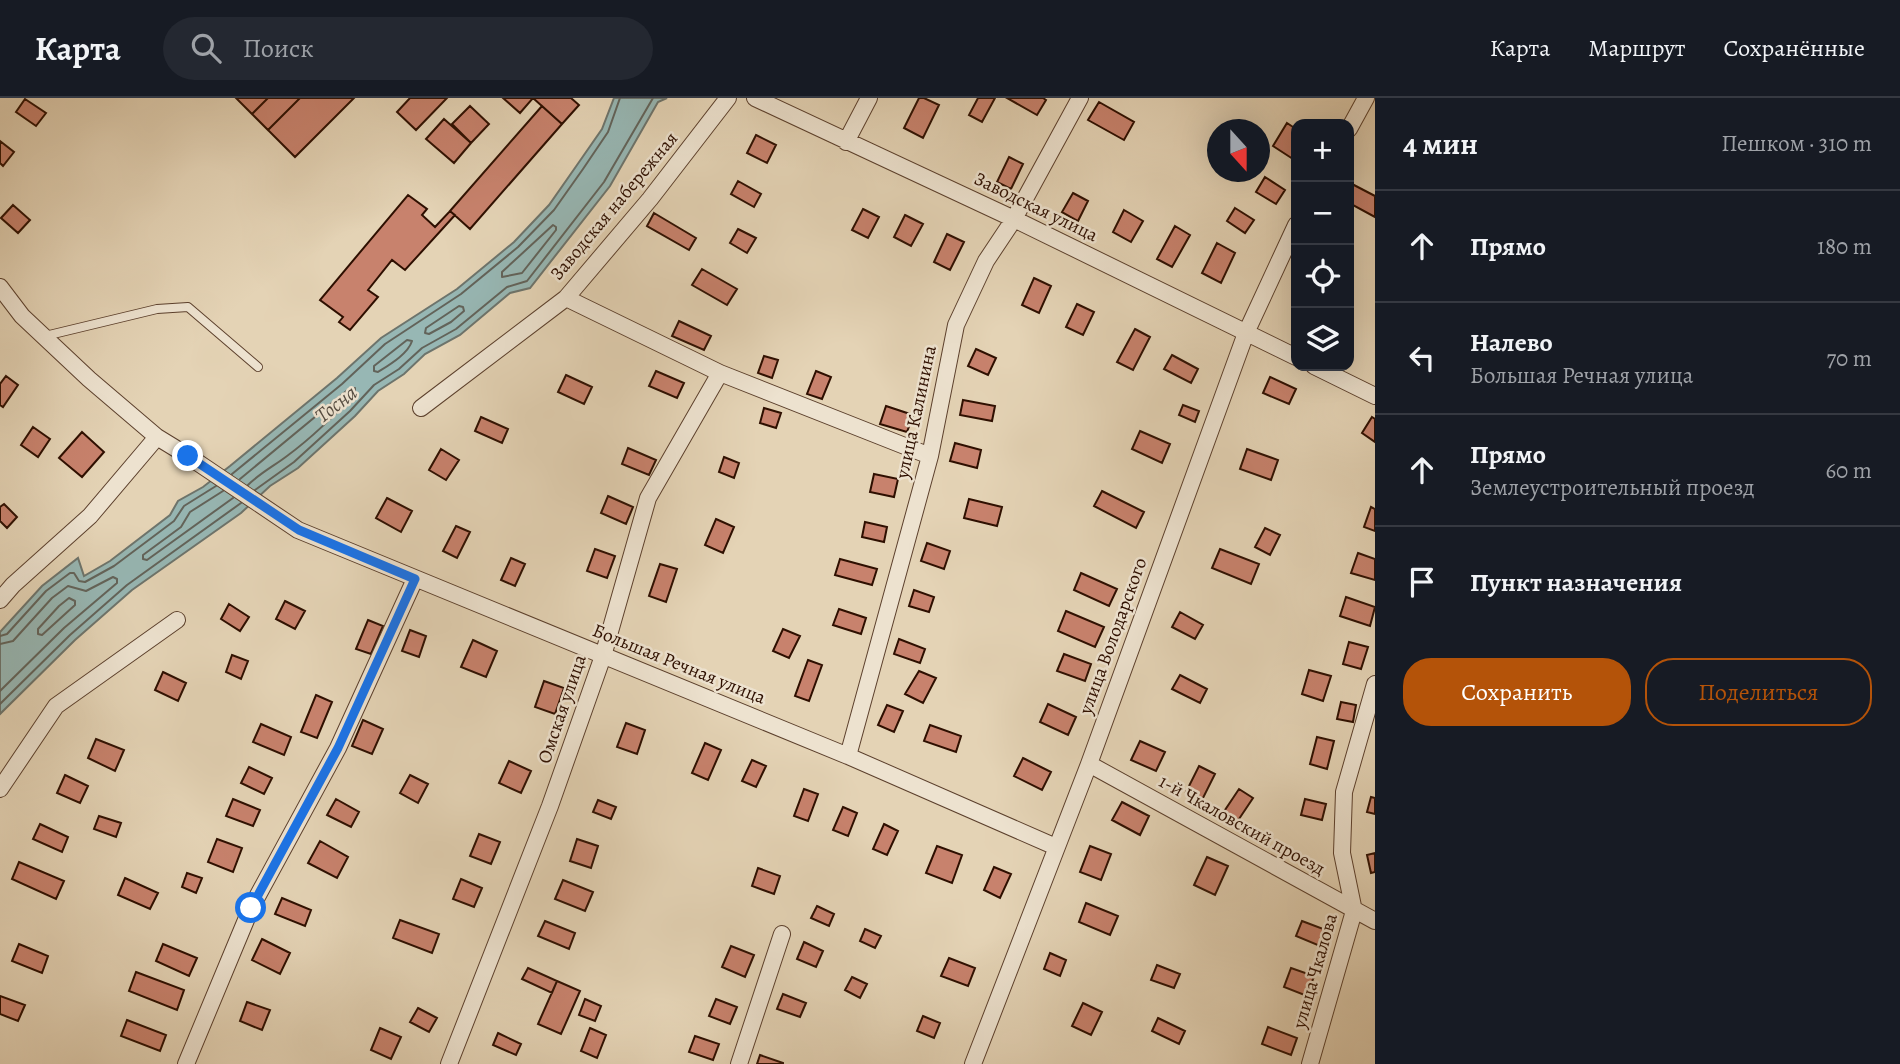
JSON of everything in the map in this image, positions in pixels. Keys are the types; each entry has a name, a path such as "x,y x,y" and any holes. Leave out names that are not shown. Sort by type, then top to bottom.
{"street":[{"name":"Заводская набережная","path":"421,408 566,298 650,200 729,98"},
{"name":"Заводская улица","path":"755,98 1014,219 1291,355"},
{"path":"846,142 869,98"},
{"name":"улица Калинина","path":"848,756 930,456 956,326 986,261 1014,219 1080,98"},
{"path":"1354,120 1366,98"},
{"name":"улица Володарского","path":"976,1063 1089,764 1246,333 1291,236"},
{"name":"Большая Речная улица","path":"0,287 22,316 157,437 299,530 848,756 1056,847"},
{"path":"566,298 720,373 930,456"},
{"path":"1324,371 1375,396"},
{"name":"Омская улица","path":"449,1064 550,806 603,656 648,498 720,373"},
{"path":"0,600 13,584 90,516 157,437"},
{"path":"186,1064 251,908 338,748 415,579"},
{"path":"0,789 56,706 177,620"},
{"name":"улица Чкалова","path":"1310,1064 1354,911 1342,853 1344,792 1375,684"},
{"name":"1-й Чкаловский проезд","path":"1089,764 1354,911 1375,920"},
{"path":"739,1064 782,934"}],"lane":[{"path":"44,336 157,309 188,307 258,366"}],"water":[{"name":"Тосна","path":"614,98 667,98 658,102 610,186 530,288 510,293 460,335 425,354 404,374 378,391 298,468 270,486 241,513 132,590 75,640 0,714 0,632 42,586 78,558 84,576 110,561 170,515 178,501 203,487 230,466 381,338 457,289 514,242 549,205 602,129"}],"building":[{"path":"236,98 268,98 252,114"},
{"path":"268,98 300,98 268,130 252,114"},
{"path":"300,98 354,98 295,157 268,130"},
{"path":"410,98 447,98 416,130 397,112"},
{"path":"503,98 533,98 520,113"},
{"path":"533,98 571,98 579,105 562,124"},
{"path":"919,98 939,105 923,138 904,128"},
{"path":"978,98 995,98 982,122 969,115"},
{"path":"1007,98 1043,98 1046,100 1037,115"},
{"path":"25,99 46,113 36,126 16,112"},
{"path":"1099,102 1134,122 1124,140 1088,120"},
{"path":"470,106 489,124 471,143 452,124"},
{"path":"542,106 562,124 470,229 450,211"},
{"path":"444,119 471,143 454,163 426,139"},
{"path":"1287,123 1291,126 1291,158 1273,146"},
{"path":"756,135 776,145 767,163 747,153"},
{"path":"0,141 14,152 3,166 0,163"},
{"path":"1009,157 1023,164 1011,189 997,182"},
{"path":"1270,180 1285,190 1276,204 1256,192 1262,182"},
{"path":"738,181 761,194 754,207 731,194"},
{"path":"1354,185 1375,196 1375,217 1354,206"},
{"path":"1073,193 1088,201 1078,221 1062,212"},
{"path":"408,195 427,209 422,215 435,227 450,211 455,215 405,270 392,260 368,290 378,297 350,330 339,322 343,317 320,300"},
{"path":"13,205 30,220 18,233 1,218"},
{"path":"1235,208 1254,220 1245,233 1227,221"},
{"path":"863,209 879,217 868,238 852,230"},
{"path":"1124,210 1143,221 1131,242 1113,232"},
{"path":"654,213 696,238 689,250 647,226"},
{"path":"905,215 923,224 911,246 894,237"},
{"path":"1175,226 1190,235 1172,267 1157,259"},
{"path":"738,229 756,238 747,253 730,243"},
{"path":"947,234 964,242 950,270 934,262"},
{"path":"1217,243 1235,253 1221,283 1202,273"},
{"path":"702,269 737,289 727,305 692,285"},
{"path":"1034,278 1051,286 1039,313 1022,305"},
{"path":"1077,304 1094,312 1083,335 1066,327"},
{"path":"679,321 711,336 704,350 672,336"},
{"path":"1135,329 1150,337 1133,370 1117,362"},
{"path":"976,349 996,358 988,375 968,366"},
{"path":"1172,355 1198,369 1191,383 1164,369"},
{"path":"764,356 778,360 772,378 758,373"},
{"path":"656,371 684,383 677,398 649,386"},
{"path":"816,371 831,377 822,399 807,394"},
{"path":"566,375 592,387 584,404 558,392"},
{"path":"6,376 18,385 3,407 0,405 0,384"},
{"path":"1270,377 1296,389 1289,404 1263,393"},
{"path":"963,400 995,406 992,421 960,415"},
{"path":"1183,405 1199,411 1195,422 1179,415"},
{"path":"886,406 913,415 907,432 880,424"},
{"path":"764,408 781,413 776,428 760,423"},
{"path":"481,417 508,429 502,443 475,431"},
{"path":"1372,417 1375,419 1375,442 1362,433"},
{"path":"33,427 50,439 38,457 21,445"},
{"path":"1140,431 1170,444 1162,463 1132,449"},
{"path":"82,432 104,452 82,477 59,458"},
{"path":"955,443 981,450 977,468 950,461"},
{"path":"628,448 656,460 649,475 622,464"},
{"path":"441,449 459,460 446,480 429,470"},
{"path":"1247,449 1278,460 1271,480 1240,469"},
{"path":"724,457 739,463 734,478 719,472"},
{"path":"874,474 898,479 894,497 870,492"},
{"path":"1102,491 1144,512 1136,528 1094,506"},
{"path":"608,496 633,507 626,524 601,513"},
{"path":"387,498 412,511 401,532 376,518"},
{"path":"969,499 1002,507 997,526 964,518"},
{"path":"4,504 17,517 7,528 0,521 0,507"},
{"path":"1371,507 1375,509 1375,531 1364,527"},
{"path":"716,519 734,527 723,553 705,545"},
{"path":"865,522 887,527 884,542 862,537"},
{"path":"456,526 470,532 457,558 443,551"},
{"path":"1265,528 1280,535 1270,555 1255,547"},
{"path":"927,543 950,551 944,569 921,561"},
{"path":"595,549 615,556 607,578 587,571"},
{"path":"1220,549 1259,564 1251,584 1212,568"},
{"path":"1358,553 1375,559 1375,580 1351,573"},
{"path":"511,558 525,564 515,586 501,580"},
{"path":"840,559 877,569 872,585 835,575"},
{"path":"660,564 677,569 666,602 649,596"},
{"path":"1081,573 1117,589 1109,606 1074,590"},
{"path":"914,590 934,597 929,612 909,606"},
{"path":"1346,597 1375,607 1370,626 1340,616"},
{"path":"285,601 305,611 295,629 276,619"},
{"path":"229,604 249,617 240,631 221,619"},
{"path":"839,609 866,618 861,634 833,625"},
{"path":"1066,611 1104,627 1095,647 1058,631"},
{"path":"1180,612 1203,625 1195,639 1172,627"},
{"path":"368,620 383,626 371,654 356,649"},
{"path":"783,629 800,636 789,658 773,651"},
{"path":"410,630 426,636 419,657 402,651"},
{"path":"899,639 925,649 920,663 894,654"},
{"path":"473,640 497,651 486,677 461,667"},
{"path":"1349,642 1368,647 1361,669 1343,664"},
{"path":"1064,654 1091,664 1085,681 1057,671"},
{"path":"232,655 248,661 241,679 226,672"},
{"path":"808,660 822,665 809,701 795,696"},
{"path":"1309,670 1331,676 1323,701 1302,694"},
{"path":"919,671 936,678 923,703 905,694"},
{"path":"163,672 186,683 178,701 155,690"},
{"path":"1180,675 1207,689 1200,703 1172,689"},
{"path":"544,681 564,688 555,714 535,707"},
{"path":"316,695 332,702 317,738 301,732"},
{"path":"1341,702 1356,705 1353,722 1337,719"},
{"path":"1048,704 1076,717 1068,735 1040,722"},
{"path":"887,705 903,711 894,732 878,725"},
{"path":"363,720 383,729 372,754 352,746"},
{"path":"626,723 645,730 637,754 617,747"},
{"path":"261,724 291,737 284,755 253,742"},
{"path":"930,725 961,736 956,752 924,741"},
{"path":"1317,737 1334,741 1327,769 1310,764"},
{"path":"96,739 124,750 115,771 88,758"},
{"path":"1140,741 1165,752 1156,771 1131,760"},
{"path":"705,743 721,750 708,780 692,773"},
{"path":"1023,758 1051,772 1042,790 1014,776"},
{"path":"752,760 766,766 756,787 742,781"},
{"path":"509,761 531,771 521,793 499,783"},
{"path":"1199,766 1215,774 1202,800 1186,792"},
{"path":"249,767 272,778 264,794 241,783"},
{"path":"65,775 88,786 80,803 57,793"},
{"path":"410,775 428,784 418,803 400,793"},
{"path":"804,789 818,794 808,821 794,816"},
{"path":"1239,789 1253,798 1237,822 1223,813"},
{"path":"1371,797 1375,798 1375,814 1367,812"},
{"path":"233,799 260,810 253,826 226,816"},
{"path":"336,799 359,812 351,827 327,815"},
{"path":"1305,799 1326,804 1322,820 1301,815"},
{"path":"598,800 616,807 611,819 593,812"},
{"path":"1122,802 1149,816 1140,835 1112,820"},
{"path":"843,807 857,813 848,836 833,830"},
{"path":"99,816 121,823 116,837 94,829"},
{"path":"40,824 68,837 62,852 33,839"},
{"path":"884,824 898,831 887,855 873,849"},
{"path":"479,834 500,842 491,864 470,856"},
{"path":"217,839 242,848 233,872 208,862"},
{"path":"577,839 598,846 591,868 570,861"},
{"path":"320,841 348,857 337,878 308,863"},
{"path":"937,846 962,855 952,883 926,873"},
{"path":"1090,846 1111,854 1101,880 1080,872"},
{"path":"1375,853 1375,872 1371,873 1367,855"},
{"path":"1207,857 1228,866 1215,895 1194,885"},
{"path":"19,862 64,881 56,899 12,879"},
{"path":"994,867 1011,874 1000,898 984,890"},
{"path":"758,868 780,876 774,894 752,886"},
{"path":"187,873 202,878 196,893 182,887"},
{"path":"125,878 158,893 150,909 118,895"},
{"path":"461,879 482,888 474,907 453,899"},
{"path":"563,880 593,892 585,911 555,899"},
{"path":"282,898 311,910 305,926 275,914"},
{"path":"1086,903 1118,916 1110,935 1079,922"},
{"path":"817,906 834,914 829,926 811,918"},
{"path":"400,920 439,934 432,953 393,938"},
{"path":"545,921 575,933 569,949 538,936"},
{"path":"1302,921 1326,930 1320,946 1296,936"},
{"path":"865,929 881,936 875,948 860,941"},
{"path":"262,939 290,953 280,974 252,960"},
{"path":"804,942 823,951 816,967 797,959"},
{"path":"19,944 48,956 42,973 12,961"},
{"path":"163,944 197,958 189,976 156,961"},
{"path":"731,946 754,955 745,977 722,967"},
{"path":"1050,953 1066,960 1060,976 1044,969"},
{"path":"949,958 975,968 968,986 941,976"},
{"path":"1157,965 1180,974 1174,988 1151,980"},
{"path":"528,968 557,981 552,993 522,979"},
{"path":"1291,968 1314,976 1307,996 1284,987"},
{"path":"136,972 184,990 177,1010 129,991"},
{"path":"852,977 867,984 860,998 845,990"},
{"path":"557,981 580,991 561,1034 538,1024"},
{"path":"783,994 806,1003 800,1017 777,1009"},
{"path":"0,996 25,1005 18,1021 0,1014"},
{"path":"585,999 601,1006 595,1021 579,1015"},
{"path":"716,999 737,1007 730,1024 709,1016"},
{"path":"247,1002 270,1010 262,1030 240,1021"},
{"path":"1083,1003 1102,1012 1091,1035 1072,1026"},
{"path":"418,1008 437,1018 429,1032 410,1022"},
{"path":"923,1016 940,1023 934,1038 917,1031"},
{"path":"1158,1018 1185,1031 1179,1044 1152,1031"},
{"path":"127,1020 166,1035 160,1051 121,1036"},
{"path":"1268,1027 1297,1038 1291,1055 1262,1044"},
{"path":"380,1028 401,1037 391,1059 371,1050"},
{"path":"590,1028 606,1035 597,1058 581,1051"},
{"path":"498,1033 521,1044 516,1055 493,1045"},
{"path":"695,1036 719,1044 713,1060 689,1052"},
{"path":"760,1055 783,1063 783,1064 757,1064"}],"route":[{"path":"188,456 299,530 415,579 338,748 251,908"}]}
